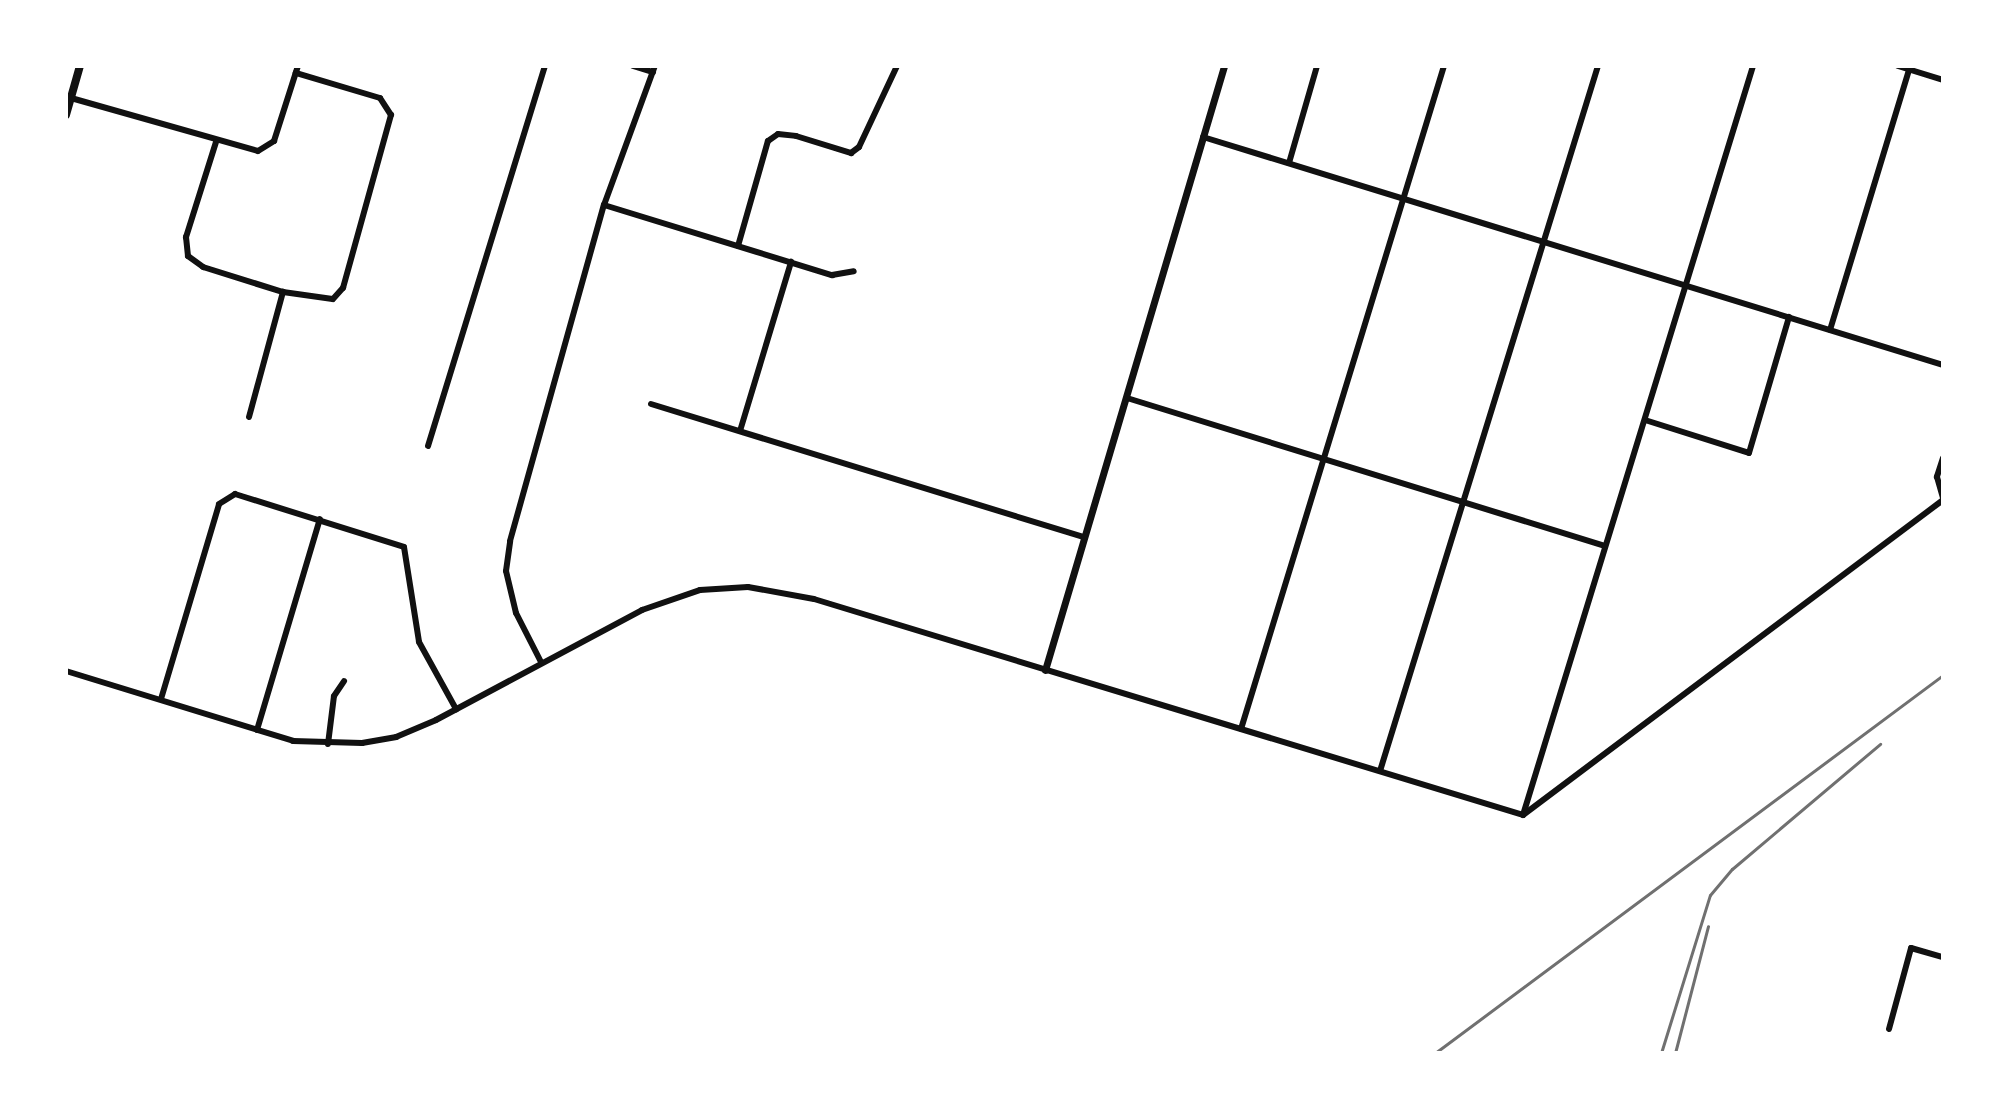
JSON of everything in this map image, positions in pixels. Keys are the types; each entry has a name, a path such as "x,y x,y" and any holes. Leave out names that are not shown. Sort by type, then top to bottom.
{"main road":[{"path":"66,115 80,66"}],"street":[{"path":"428,446 545,66"},
{"path":"541,662 516,613 506,571 510,541 604,205 654,69 633,66"},
{"path":"738,246 768,141 778,134 796,136 851,153 859,147 897,66"},
{"path":"1045,670 1224,66"},
{"path":"1289,163 1317,66"},
{"path":"1241,729 1444,66"},
{"path":"1380,771 1598,66"},
{"path":"1523,815 1753,66"},
{"path":"1898,66 1943,80"},
{"path":"1830,330 1909,68"},
{"path":"71,98 216,142 258,151 274,141 297,69 380,98 391,115 339,294 325,301 283,292 203,267 188,256 186,237 216,142"},
{"path":"1203,137 1943,365"},
{"path":"604,205 832,275 854,271"},
{"path":"740,431 791,262"},
{"path":"249,417 283,292"},
{"path":"1645,420 1749,453 1789,317"},
{"path":"1127,398 1605,546"},
{"path":"651,404 1084,537"},
{"path":"1523,815 1943,499 1937,477 1943,458"},
{"path":"161,699 219,504 230,494 397,542 407,552 416,630 456,709"},
{"path":"257,730 320,519"},
{"path":"66,671 293,741 328,744 396,737 673,598 700,590 748,587 814,599 1523,815"},
{"path":"328,744 334,696 344,681"},
{"path":"1889,1029 1911,948 1943,957"}],"railway":[{"path":"1435,1053 1943,675"},
{"path":"1661,1053 1710,895 1732,869 1880,744"},
{"path":"1675,1053 1708,926"}]}
